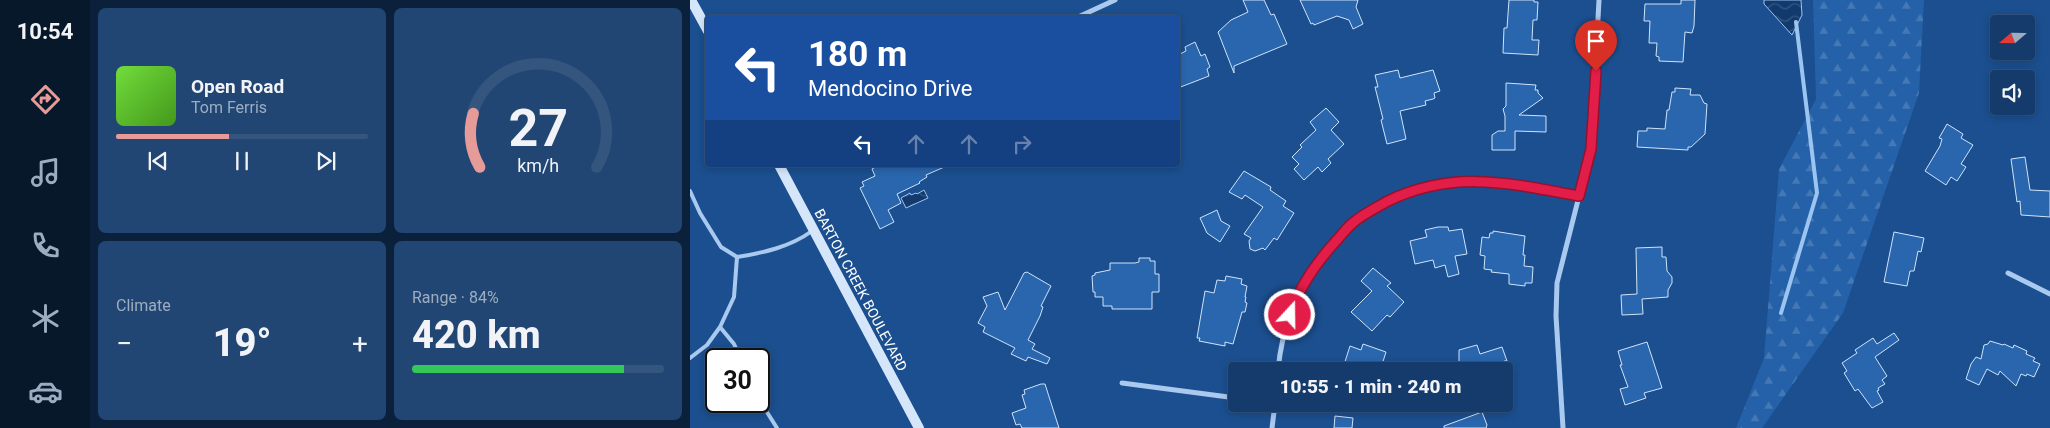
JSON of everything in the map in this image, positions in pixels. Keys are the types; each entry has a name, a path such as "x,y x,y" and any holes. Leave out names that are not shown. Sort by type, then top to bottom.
{"street":[{"path":"691,0 705,26"},
{"path":"1082,15 1115,0"},
{"path":"1563,428 1556,316 1557,283 1591,149 1599,0"},
{"name":"BARTON CREEK BOULEVARD","path":"780,167 919,428"},
{"path":"1279,362 1295,299 1308,276 1326,252 1353,222 1377,207 1406,192 1431,185 1467,181 1509,183 1579,196"},
{"path":"2008,273 2050,294"},
{"path":"1122,383 1228,397"},
{"path":"1272,428 1274,412"}],"lane":[{"path":"690,191 700,213 721,247 737,257 776,249 804,237 814,229"},
{"path":"690,358 707,345 720,327 734,297 737,257"},
{"path":"720,327 736,348"},
{"path":"767,413 777,428"}],"green space":[{"path":"1813,0 1924,0 1919,93 1843,313 1762,428 1736,428 1764,358 1779,169 1816,99"}],"water":[{"path":"1764,0 1801,0 1802,15 1792,35 1764,4"},
{"path":"924,190 928,198 906,208 901,198 910,193 911,195 917,194"}],"building":[{"path":"1243,0 1264,0 1271,15 1274,14 1287,44 1234,66 1234,73 1218,32 1231,20 1248,12"},
{"path":"1300,0 1358,0 1356,7 1363,24 1353,29 1349,20 1337,16 1314,25 1313,23 1311,24"},
{"path":"1509,0 1534,0 1534,2 1538,2 1537,20 1533,20 1532,40 1539,40 1538,55 1503,53 1504,28 1507,28"},
{"path":"1681,0 1695,0 1694,26 1692,33 1685,32 1683,62 1659,61 1659,57 1656,56 1657,43 1649,43 1650,21 1644,21 1645,4 1681,4"},
{"path":"1195,42 1201,56 1205,54 1210,67 1207,69 1209,76 1180,87 1180,54 1186,51 1185,47"},
{"path":"1398,70 1400,78 1433,70 1440,91 1434,93 1435,98 1425,101 1426,105 1400,111 1406,139 1387,144 1375,87 1378,87 1375,75"},
{"path":"1506,83 1536,85 1535,90 1538,90 1538,93 1543,98 1519,115 1546,116 1546,132 1515,131 1515,150 1492,150 1492,135 1498,131 1505,131 1503,109 1506,106"},
{"path":"1675,88 1691,89 1690,95 1700,95 1704,103 1707,104 1705,134 1691,147 1688,147 1688,150 1637,147 1638,131 1647,131 1647,128 1665,129 1667,110 1669,110 1672,92 1675,92"},
{"path":"1326,108 1339,122 1331,130 1344,144 1328,159 1331,163 1322,172 1318,167 1304,180 1294,169 1299,164 1292,157 1302,147 1300,145 1316,130 1310,122"},
{"path":"1947,124 1963,134 1961,138 1973,145 1961,164 1966,167 1957,181 1951,177 1946,185 1925,171 1940,146 1942,139 1939,138"},
{"path":"2025,157 2030,190 2050,191 2050,217 2021,215 2020,201 2017,202 2011,159"},
{"path":"876,167 944,167 926,175 927,177 920,183 897,194 901,203 888,210 894,222 880,229 860,188 864,186 862,182 875,176 872,169"},
{"path":"1244,171 1271,187 1270,190 1286,201 1283,206 1294,213 1277,240 1274,238 1265,250 1263,248 1255,251 1250,249 1249,241 1251,238 1244,234 1263,207 1245,195 1242,199 1229,192"},
{"path":"1217,210 1221,221 1230,226 1220,242 1207,233 1200,218"},
{"path":"1448,227 1449,231 1462,229 1467,254 1455,256 1459,274 1448,277 1445,265 1435,268 1433,260 1415,264 1410,241 1427,237 1425,230"},
{"path":"1493,231 1525,236 1524,266 1533,267 1532,283 1525,283 1525,286 1509,284 1509,274 1491,272 1492,270 1484,269 1485,256 1480,255 1482,237 1489,238 1490,233 1493,233"},
{"path":"1894,232 1924,238 1921,252 1918,251 1914,271 1910,271 1907,286 1884,282"},
{"path":"1662,247 1662,257 1666,257 1667,271 1672,277 1668,297 1642,299 1643,314 1622,315 1621,295 1637,294 1636,248"},
{"path":"1139,258 1150,258 1150,261 1155,261 1155,274 1159,274 1159,292 1152,292 1152,309 1112,309 1112,306 1103,306 1103,297 1095,297 1095,292 1093,292 1092,276 1095,273 1110,270 1110,263 1135,263 1139,262"},
{"path":"1373,268 1391,283 1387,286 1404,302 1390,317 1387,315 1372,331 1351,312 1372,291 1361,281"},
{"path":"1027,272 1051,286 1041,306 1043,307 1040,316 1028,340 1035,344 1032,349 1050,358 1047,364 1028,357 1026,361 1011,354 1015,348 983,332 985,327 978,323 987,306 983,297 998,292 1005,310 1024,273"},
{"path":"1226,276 1242,279 1241,284 1247,286 1245,312 1242,312 1233,344 1225,342 1225,346 1199,341 1200,338 1197,338 1205,291 1214,293 1217,280 1225,281"},
{"path":"1894,333 1899,340 1875,357 1887,376 1882,380 1885,384 1878,388 1879,390 1877,391 1883,402 1872,408 1858,389 1855,391 1844,373 1847,371 1842,363 1857,353 1855,350 1873,338 1877,344"},
{"path":"1990,341 2013,348 2014,345 2027,351 2026,354 2035,358 2033,361 2040,364 2034,377 2021,374 2016,386 2000,371 1998,375 1987,369 1979,385 1966,379 1971,364 1976,357 1981,359 1984,345"},
{"path":"1647,342 1662,388 1644,393 1646,398 1625,405 1620,389 1628,387 1620,365 1622,365 1618,351"},
{"path":"1363,344 1386,352 1383,362 1345,362 1350,346 1361,350"},
{"path":"1477,345 1480,354 1502,347 1507,361 1460,362 1459,350"},
{"path":"1045,384 1059,428 1022,428 1020,424 1016,425 1012,413 1026,408 1022,395 1025,394 1024,390"},
{"path":"1482,412 1487,425 1486,428 1444,428 1444,426"},
{"path":"1335,416 1353,418 1352,428 1334,428"}],"waterway":[{"path":"1781,313 1817,193 1796,22"}],"route":[{"path":"1290,315 1295,299 1308,276 1326,252 1353,222 1406,192 1431,185 1467,181 1509,183 1579,196 1591,149 1596,71"}]}
